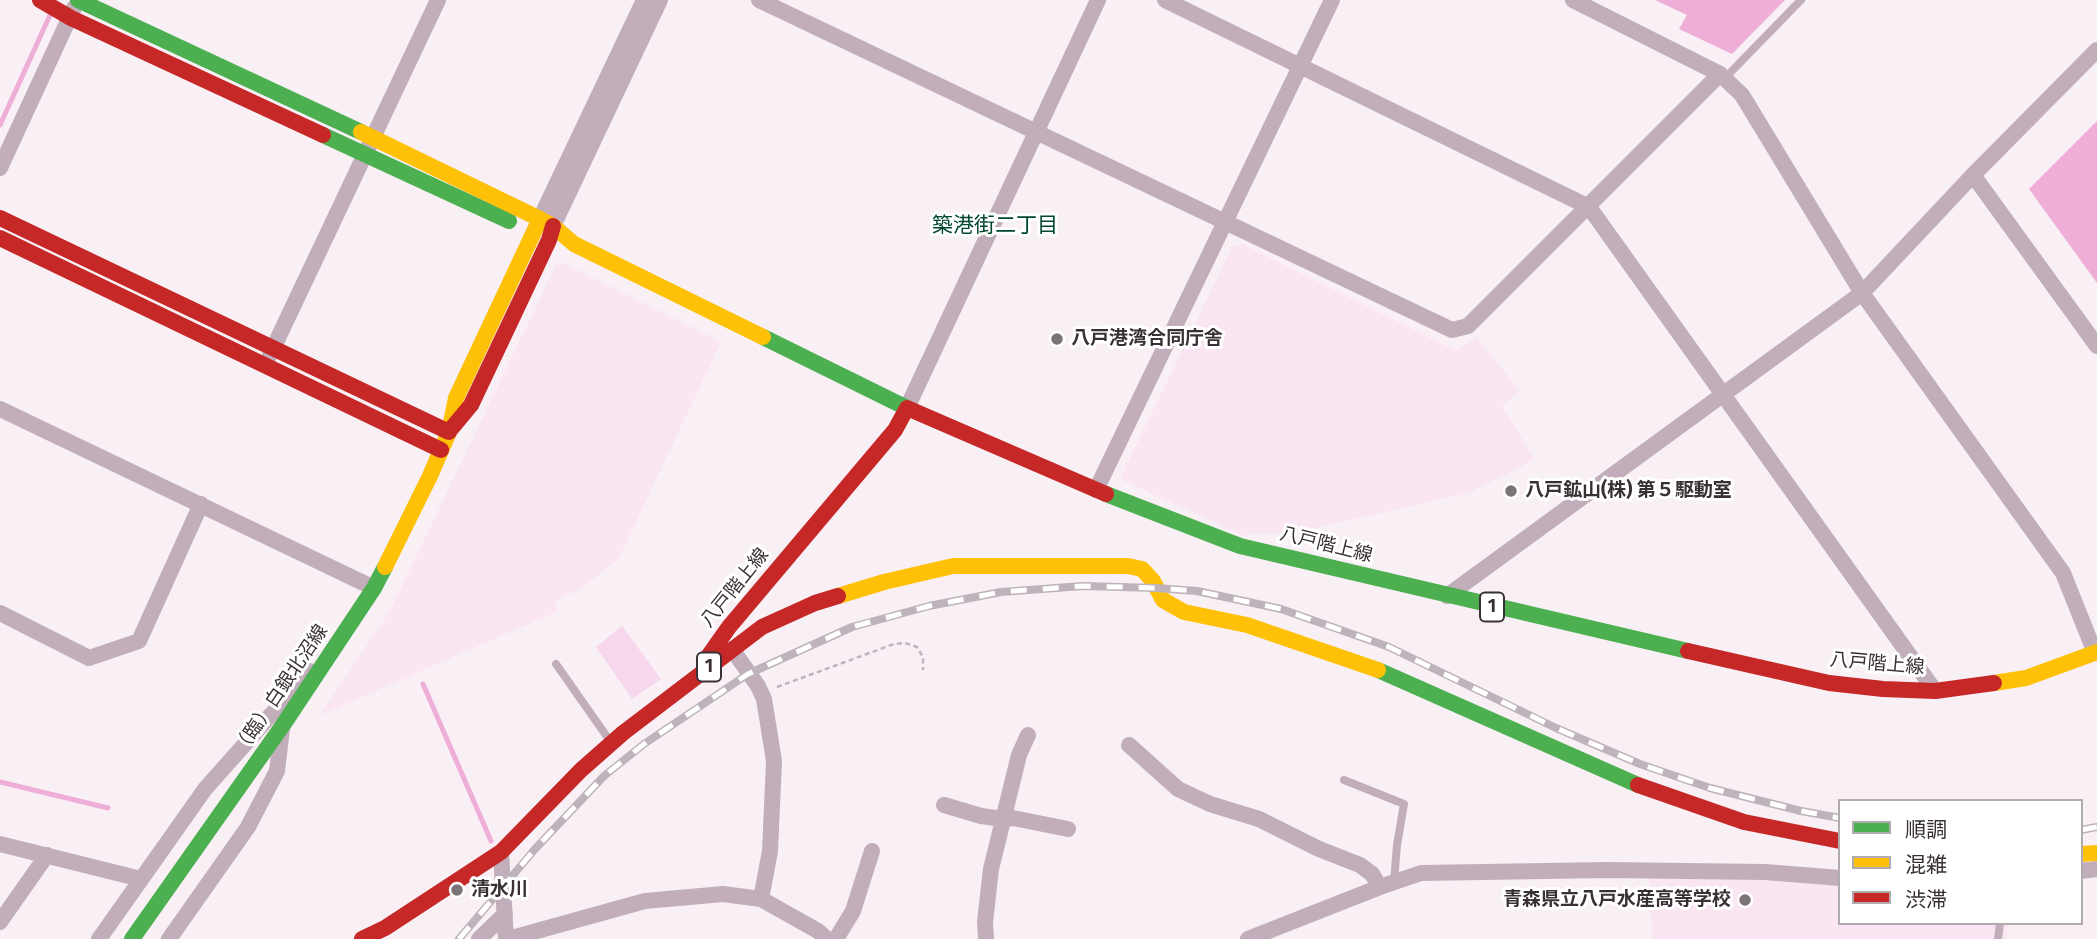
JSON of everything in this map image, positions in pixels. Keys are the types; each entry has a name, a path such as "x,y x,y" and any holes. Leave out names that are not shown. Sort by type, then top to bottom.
{"street":[{"path":"40,0 71,18 366,155 574,244 906,408 1098,0"},
{"path":"0,168 78,0 375,138 544,230"},
{"path":"265,364 375,138 438,0"},
{"path":"544,230 644,0"},
{"path":"544,230 660,0"},
{"path":"759,0 1451,330 1468,326 1722,76"},
{"path":"1165,0 1589,207 1936,691"},
{"path":"1096,490 1332,0"},
{"path":"1573,0 1722,76 1742,95 1862,293 2063,573 2096,652"},
{"path":"1447,596 1862,293 1973,175 2097,50"},
{"path":"1973,175 2097,346"},
{"path":"0,218 449,432"},
{"name":"（臨）白銀北沼線","path":"132,939 283,725 374,588 449,432 471,405 544,230"},
{"path":"0,238 441,450"},
{"name":"八戸階上線","path":"689,682 729,627 895,430 906,408 1096,490 1240,546 1447,596 1829,682 1883,689 1936,691 2026,678 2096,652"},
{"path":"0,409 374,588"},
{"path":"0,613 89,658 139,640 201,504"},
{"name":"八戸階上線","path":"362,939 385,928 501,852 581,770 612,743 762,627 816,603 953,566 1128,566 1142,569 1148,574 1163,600 1184,612 1247,625 1373,668 1620,779 1702,809 1744,822 1838,841"},
{"path":"99,939 205,789 256,734 296,685 341,640"},
{"path":"732,649 761,693 770,725 774,761 770,851 761,899"},
{"path":"169,939 254,816 277,771 283,725"},
{"path":"986,939 985,922 991,869 1019,755 1028,735"},
{"path":"1129,746 1178,789 1210,804 1259,819 1319,849 1360,865 1387,885"},
{"path":"944,805 981,816 1013,818 1068,829"},
{"path":"0,844 141,879"},
{"path":"836,939 853,911 872,850"},
{"path":"501,852 507,939 645,901 723,894 761,899 818,931 827,939"},
{"path":"0,922 47,855"},
{"path":"1248,939 1421,873 1607,870 1765,872 1838,878"},
{"path":"479,939 505,908"}],"lane":[{"path":"1722,76 1801,0"},
{"path":"556,664 612,743"},
{"path":"1344,780 1404,804 1387,885"}],"path":[{"path":"761,693 894,644 905,643 916,647 923,657 923,670"}],"shaded area":[{"path":"1655,0 1785,0 1732,54 1679,29 1687,15"},
{"path":"2097,121 2097,283 2029,189"},
{"path":"1242,244 1456,351 1476,337 1520,391 1502,406 1534,458 1520,468 1468,493 1294,533 1249,534 1247,537 1120,479 1232,247"},
{"path":"561,262 721,342 619,558 582,588 554,601 558,611 319,716 390,611 557,263"},
{"path":"622,626 661,679 632,699 596,647"},
{"name":"青森県立八戸水産高等学校","path":"1648,871 1838,878 1838,925 2008,925 2006,939 1653,939"}],"waterway":[{"path":"0,125 51,13"},
{"path":"423,684 491,841"},
{"path":"0,782 108,808"}],"railway":[{"path":"459,939 535,849 604,776 644,744 748,674 852,627 929,606 1001,592 1083,586 1156,588 1197,591 1281,609 1389,647 1556,728 1640,764 1710,788 1838,818"},
{"path":"2083,830 2097,827"}],"traffic: fast":[{"path":"78,0 361,132"},
{"path":"323,135 509,221"},
{"path":"763,337 907,408"},
{"path":"1106,494 1240,546 1688,651"},
{"path":"132,939 283,725 374,588 385,567"},
{"path":"1378,670 1638,785"}],"traffic: slow":[{"path":"361,132 540,219 574,244 763,337"},
{"path":"385,567 430,476 449,432 456,398 540,219"},
{"path":"838,596 953,566 1128,566 1142,569 1153,581 1163,600 1184,612 1247,625 1378,670"},
{"path":"1994,683 2026,678 2097,652"},
{"path":"2083,854 2097,853"}],"traffic: jam":[{"path":"40,0 71,18 323,135"},
{"path":"0,218 449,432"},
{"path":"451,429 471,405 549,240 553,226"},
{"path":"0,238 441,450"},
{"path":"707,658 729,627 895,430 907,408 1106,494"},
{"path":"362,939 385,928 501,852 581,770 623,733 762,627 815,603 838,596"},
{"path":"1688,651 1829,683 1883,689 1935,691 1994,683"},
{"path":"1638,785 1744,822 1838,841"}],"place":[{"name":"八戸港湾合同庁舎","path":"1057,339"},
{"name":"八戸鉱山(株) 第５駆動室","path":"1511,491"},
{"name":"清水川","path":"457,890"},
{"name":"青森県立八戸水産高等学校","path":"1745,900"}],"district":[{"name":"築港街二丁目","path":"995,226"}]}
